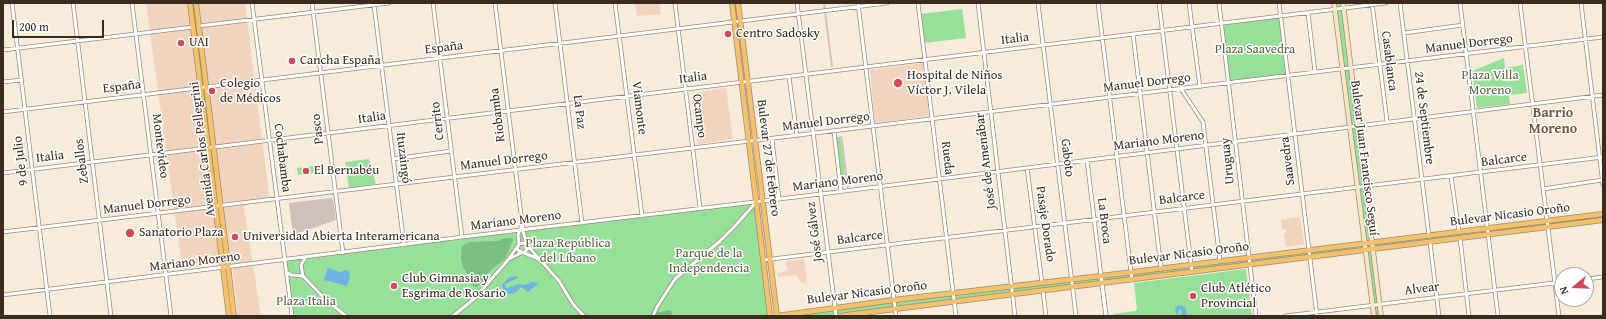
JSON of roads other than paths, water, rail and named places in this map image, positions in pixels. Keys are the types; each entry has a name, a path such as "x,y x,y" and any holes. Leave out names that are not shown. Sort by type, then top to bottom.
{"main road":[{"name":"Avenida Carlos Pellegrini","path":"190,3 196,27"},
{"name":"Avenida Carlos Pellegrini","path":"196,3 196,27 208,148 234,316"},
{"name":"Bulevar 27 de Febrero","path":"732,3 770,316"},
{"name":"Bulevar 27 de Febrero","path":"738,3 777,316"},
{"name":"Bulevar Juan Francisco Seguí","path":"1334,3 1374,316"},
{"name":"Bulevar Juan Francisco Seguí","path":"1343,3 1381,316"},
{"name":"Avenida Carlos Pellegrini","path":"203,87 214,147 218,206"},
{"name":"Bulevar Nicasio Oroño","path":"777,316 894,300 1603,214"},
{"name":"Bulevar Nicasio Oroño","path":"839,316 1603,220"},
{"name":"Avenida Carlos Pellegrini","path":"226,268 229,316"}],"street":[{"name":"9 de Julio","path":"12,3 50,316"},
{"name":"Zeballos","path":"73,3 111,316"},
{"name":"Montevideo","path":"132,3 171,316"},
{"name":"Cochabamba","path":"252,3 292,316"},
{"name":"Pasco","path":"312,3 343,252"},
{"path":"3,50 390,3"},
{"name":"Cerrito","path":"433,3 462,238"},
{"name":"Riobamba","path":"495,3 522,225 521,231"},
{"name":"La Paz","path":"555,3 582,223"},
{"name":"Viamonte","path":"615,3 642,216"},
{"name":"Ocampo","path":"675,3 700,208"},
{"name":"José Gálvez","path":"797,3 836,316"},
{"name":"España","path":"3,112 321,74 798,14 858,5 887,3"},
{"name":"Rueda","path":"918,3 956,316"},
{"name":"José de Amenábar","path":"978,3 1014,316"},
{"name":"Gaboto","path":"1038,3 1076,316"},
{"path":"1098,3 1132,280"},
{"path":"1159,3 1192,272"},
{"path":"1189,3 1200,86"},
{"name":"Uruguay","path":"1219,3 1230,83 1256,316"},
{"name":"Saavedra","path":"1279,3 1317,314"},
{"name":"Italia","path":"3,173 1386,3"},
{"name":"24 de Septiembre","path":"1400,3 1429,236"},
{"path":"1460,3 1498,316"},
{"path":"1520,3 1554,283"},
{"path":"1581,3 1601,158 1603,185"},
{"name":"Ituzaingó","path":"374,4 404,245"},
{"name":"Casablanca","path":"1372,4 1387,121"},
{"path":"858,5 896,316"},
{"path":"1308,13 1315,72"},
{"path":"1404,33 1463,25"},
{"path":"1134,34 1161,268"},
{"name":"Manuel Dorrego","path":"3,232 1603,37"},
{"path":"789,77 797,136"},
{"path":"3,82 22,80"},
{"path":"1181,89 1203,122 1220,261"},
{"name":"Mariano Moreno","path":"3,295 166,276 343,252 700,208 841,192 1387,121 1603,95"},
{"path":"834,131 841,192"},
{"path":"772,138 779,199"},
{"path":"393,159 451,151"},
{"name":"Balcarce","path":"764,260 1242,200 1601,158"},
{"name":"La Broca","path":"1087,160 1106,316"},
{"name":"Pasaje Dorado","path":"1027,168 1042,283"},
{"path":"1451,176 1459,232"},
{"path":"1542,189 1602,180"},
{"path":"653,316 663,296 675,278 720,241 757,201"},
{"path":"521,231 527,245 559,281 573,304 584,316"},
{"path":"521,231 518,251 540,260"},
{"path":"1460,238 1469,316"},
{"path":"454,316 475,298 522,242 527,245"},
{"path":"1430,242 1439,316"},
{"path":"508,260 527,250 527,245"},
{"path":"302,276 301,265 305,258"},
{"path":"287,273 302,276 324,298 346,316"},
{"name":"Alvear","path":"1285,316 1317,314 1379,304 1554,283"},
{"path":"1043,291 1046,316"}],"water":[{"path":"328,268 340,272 346,270 349,271 350,277 347,286 324,280"},
{"path":"516,276 518,278 505,284 506,288 517,284 525,285 532,282 539,283 528,292 521,287 515,293 509,294 504,291 502,285 508,278"},
{"path":"1179,305 1185,307 1187,316 1182,316 1181,309 1178,310 1179,312 1177,315 1175,308"}],"place":[{"name":"Centro Sadosky","path":"728,34"},
{"name":"UAI","path":"181,43"},
{"name":"Cancha España","path":"292,61"},
{"name":"Hospital de Niños Víctor J. Vilela","path":"898,83"},
{"name":"Colegio de Médicos","path":"212,91"},
{"name":"El Bernabéu","path":"306,171"},
{"name":"Sanatorio Plaza","path":"130,233"},
{"name":"Universidad Abierta Interamericana","path":"235,237"},
{"name":"Club Gimnasia y Esgrima de Rosario","path":"394,286"},
{"name":"Club Atlético Provincial","path":"1193,296"}],"district":[{"name":"Barrio Moreno","path":"1553,122"}],"park label":[{"name":"Plaza Saavedra","path":"1255,50"},
{"name":"Plaza Villa Moreno","path":"1490,84"},
{"name":"Plaza República del Líbano","path":"568,252"},
{"name":"Parque de la Independencia","path":"709,262"},
{"name":"Plaza Italia","path":"306,302"}]}
